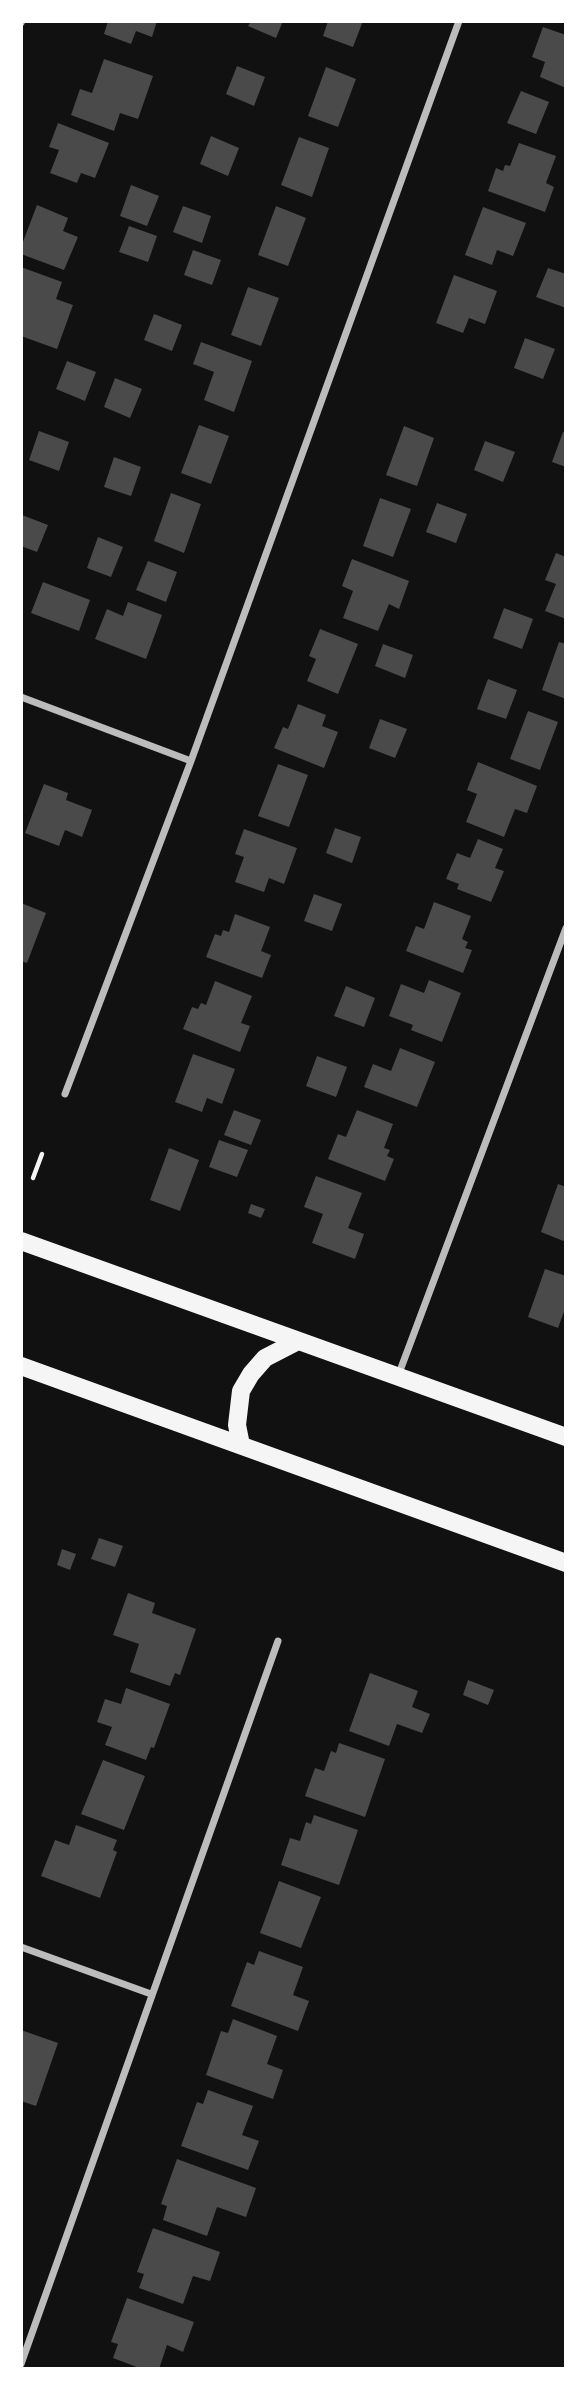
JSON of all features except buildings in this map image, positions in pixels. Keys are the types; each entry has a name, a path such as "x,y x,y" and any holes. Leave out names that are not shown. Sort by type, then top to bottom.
{"main road":[{"path":"21,1241 566,1437"},
{"path":"241,1445 237,1425 241,1391 265,1358 296,1342"},
{"path":"21,1366 566,1563"}],"street":[{"path":"65,1094 191,761 459,21"},
{"path":"21,697 191,761"},
{"path":"398,1377 566,928"},
{"path":"21,2364 24,2343 278,1641"},
{"path":"21,1947 151,1994"}],"path":[{"path":"33,1178 42,1154"}]}
